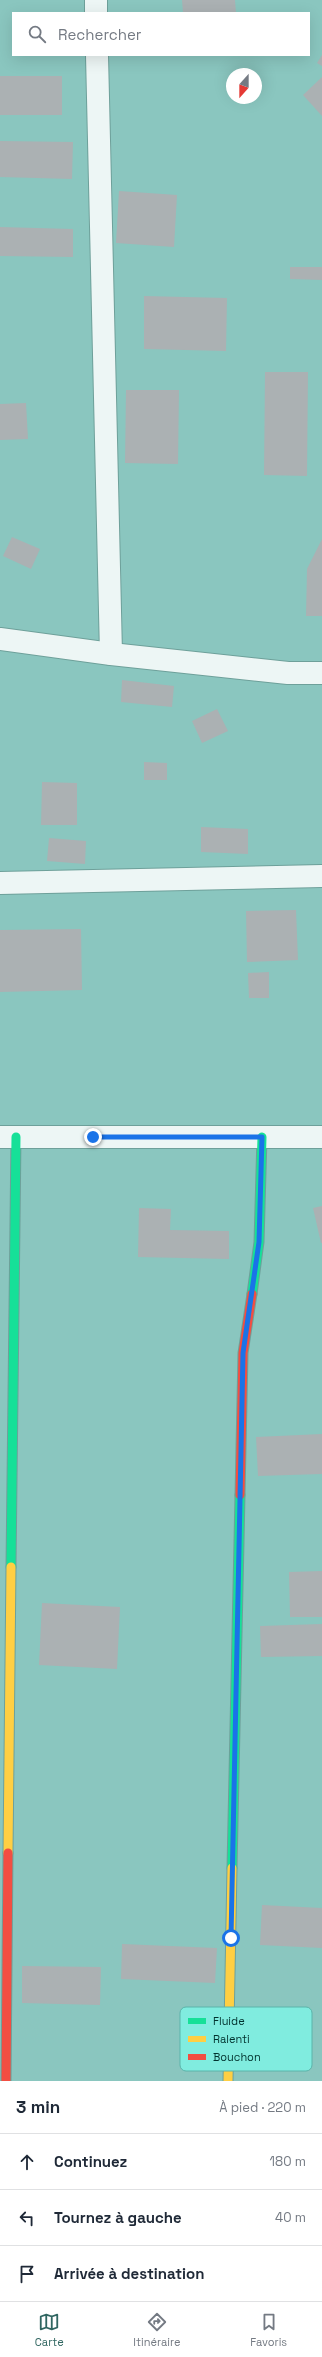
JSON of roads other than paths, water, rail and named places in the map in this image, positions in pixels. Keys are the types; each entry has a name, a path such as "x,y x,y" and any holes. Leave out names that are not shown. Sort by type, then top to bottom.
{"street":[{"path":"96,0 96,12"},
{"path":"97,56 111,654"},
{"path":"0,639 111,654 288,673 322,673"},
{"path":"0,883 322,876"},
{"path":"6,2081 5,1777 8,1137 322,1137"},
{"path":"230,2007 243,1353 259,1242 262,1137"},
{"path":"228,2071 228,2081"}]}
